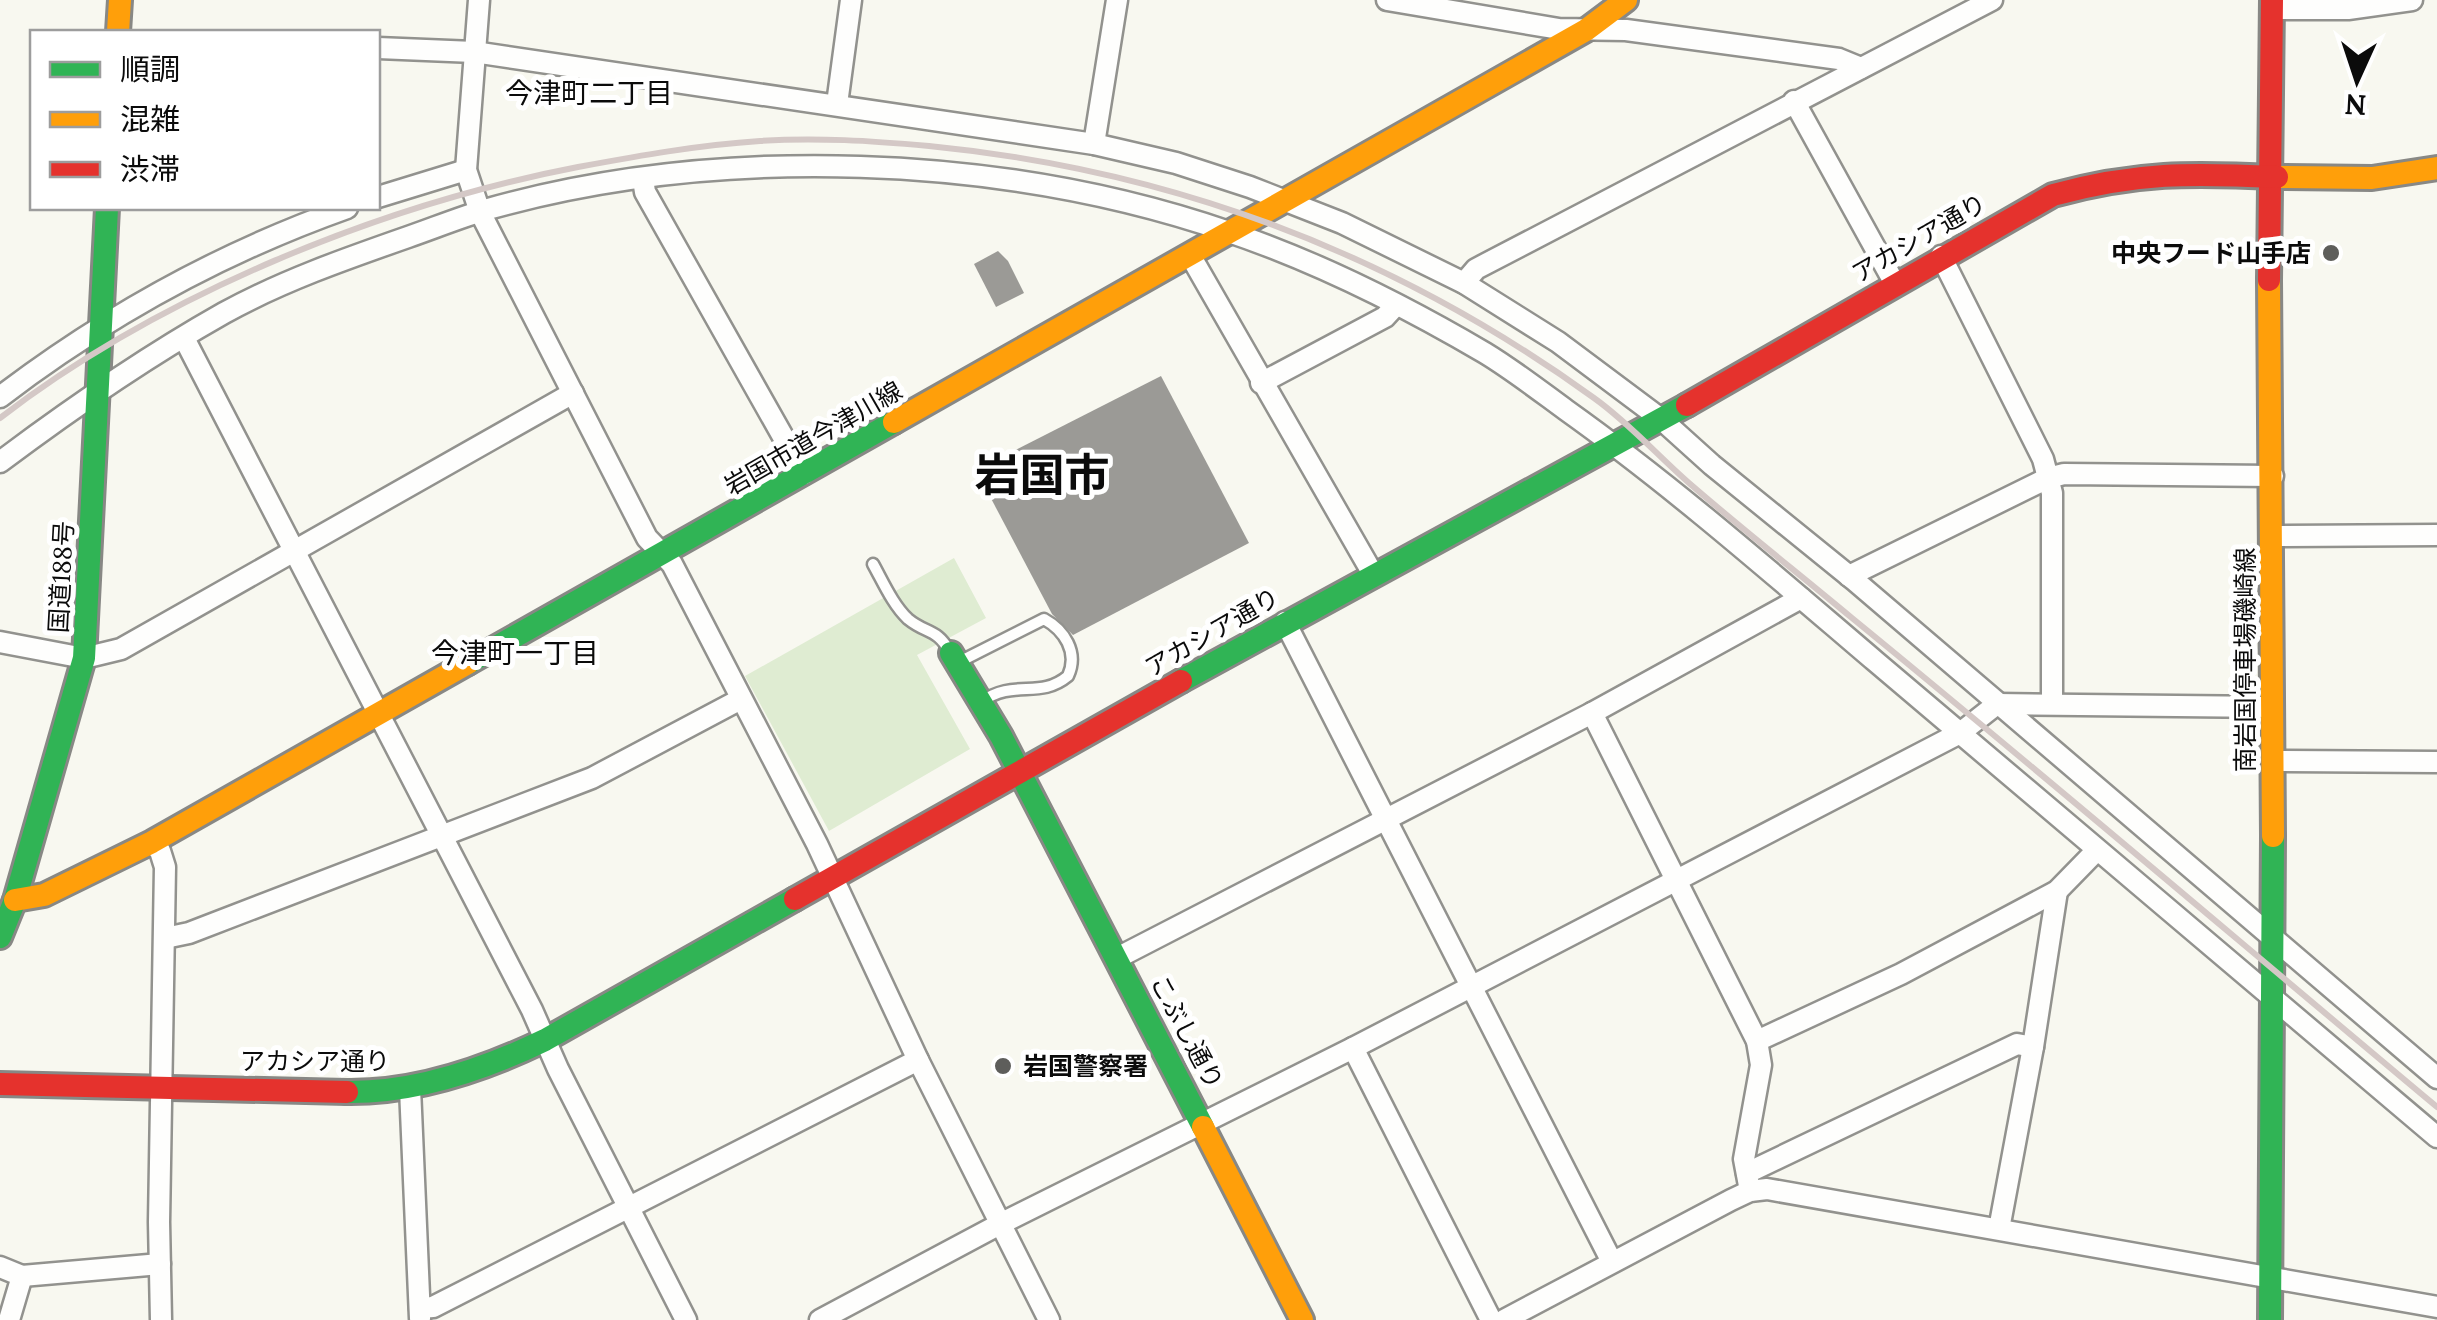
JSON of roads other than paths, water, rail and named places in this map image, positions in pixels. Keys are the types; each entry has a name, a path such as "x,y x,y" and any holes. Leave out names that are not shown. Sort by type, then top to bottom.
{"main road":[{"path":"118,30 120,0"},
{"name":"岩国市道今津川線","path":"14,900 44,895 152,842 1288,201 1586,30 1626,0"},
{"name":"南岩国停車場磯崎線","path":"2270,1320 2274,937 2268,177 2271,5"},
{"name":"アカシア通り","path":"0,1084 369,1092 410,1088 466,1074 545,1040 1285,622 1615,445 2053,195 2105,180 2172,173 2350,180 2437,168"},
{"name":"国道188号","path":"0,937 84,658 106,210"},
{"name":"こぶし通り","path":"953,658 1019,772 1204,1122 1302,1320"}],"street":[{"path":"479,0 466,170 480,212 646,538 672,564 817,844 918,1060 1049,1320"},
{"path":"837,104 851,0"},
{"path":"1094,144 1117,0"},
{"path":"1387,0 1559,29 1646,32 1839,59 1862,68"},
{"path":"1464,283 1476,268 1992,0"},
{"path":"2271,5 2348,9 2412,0"},
{"path":"380,48 474,52 1094,144 1176,163 1288,201 1464,283 1558,342 1660,418 2437,1078"},
{"path":"1794,101 1895,284"},
{"path":"0,462 97,392 277,287 341,260 480,212 578,189 643,179 796,167 892,169 1079,193 1230,232 1332,274 1492,357 1615,445 2437,1138"},
{"path":"380,195 466,170"},
{"path":"643,179 645,192 804,474"},
{"path":"0,397 99,328 193,274 342,210"},
{"path":"1190,255 1373,574"},
{"path":"1941,256 2043,459 2052,493 2052,704"},
{"path":"1261,383 1385,317 1396,305"},
{"path":"184,338 444,838 686,1320"},
{"path":"0,642 84,658 122,649 573,393"},
{"path":"1849,576 2048,478 2064,474 2273,476"},
{"path":"2272,536 2437,535"},
{"path":"1117,958 1592,713 1801,598"},
{"path":"1285,622 1612,1262"},
{"path":"165,938 190,933 444,838 592,778 741,699"},
{"path":"820,1320 1960,733 1997,704 2273,707"},
{"path":"1592,713 1757,1041 1761,1065 1744,1159 1748,1182"},
{"path":"2273,761 2437,762"},
{"path":"152,842 165,867 161,1320"},
{"path":"1757,1041 1901,974 2057,891 2097,850"},
{"path":"1998,1230 2057,891"},
{"path":"1504,1320 1748,1182 2017,1044 2033,1046"},
{"path":"1353,1048 1491,1320"},
{"path":"410,1088 420,1314 918,1060"},
{"path":"1748,1182 1785,1192 2437,1307"},
{"path":"0,1267 22,1276 160,1264"},
{"path":"8,1320 22,1276"}],"lane":[{"path":"873,564 901,611 910,621 942,636 953,658 1044,619 1060,628 1073,659 1068,676 1050,688 1018,687 997,692 981,702"}],"railway":[{"path":"0,418 130,332 275,261 427,205 578,167 737,143 866,141 1020,158 1108,175 1195,198 1361,261 1441,301 1594,398 1709,500 2437,1107"}],"place":[{"name":"中央フード山手店","path":"2331,253"},
{"name":"岩国警察署","path":"1003,1066"}],"district":[{"name":"今津町二丁目","path":"589,93"},
{"name":"岩国市","path":"1042,474"},
{"name":"今津町一丁目","path":"515,653"}]}
